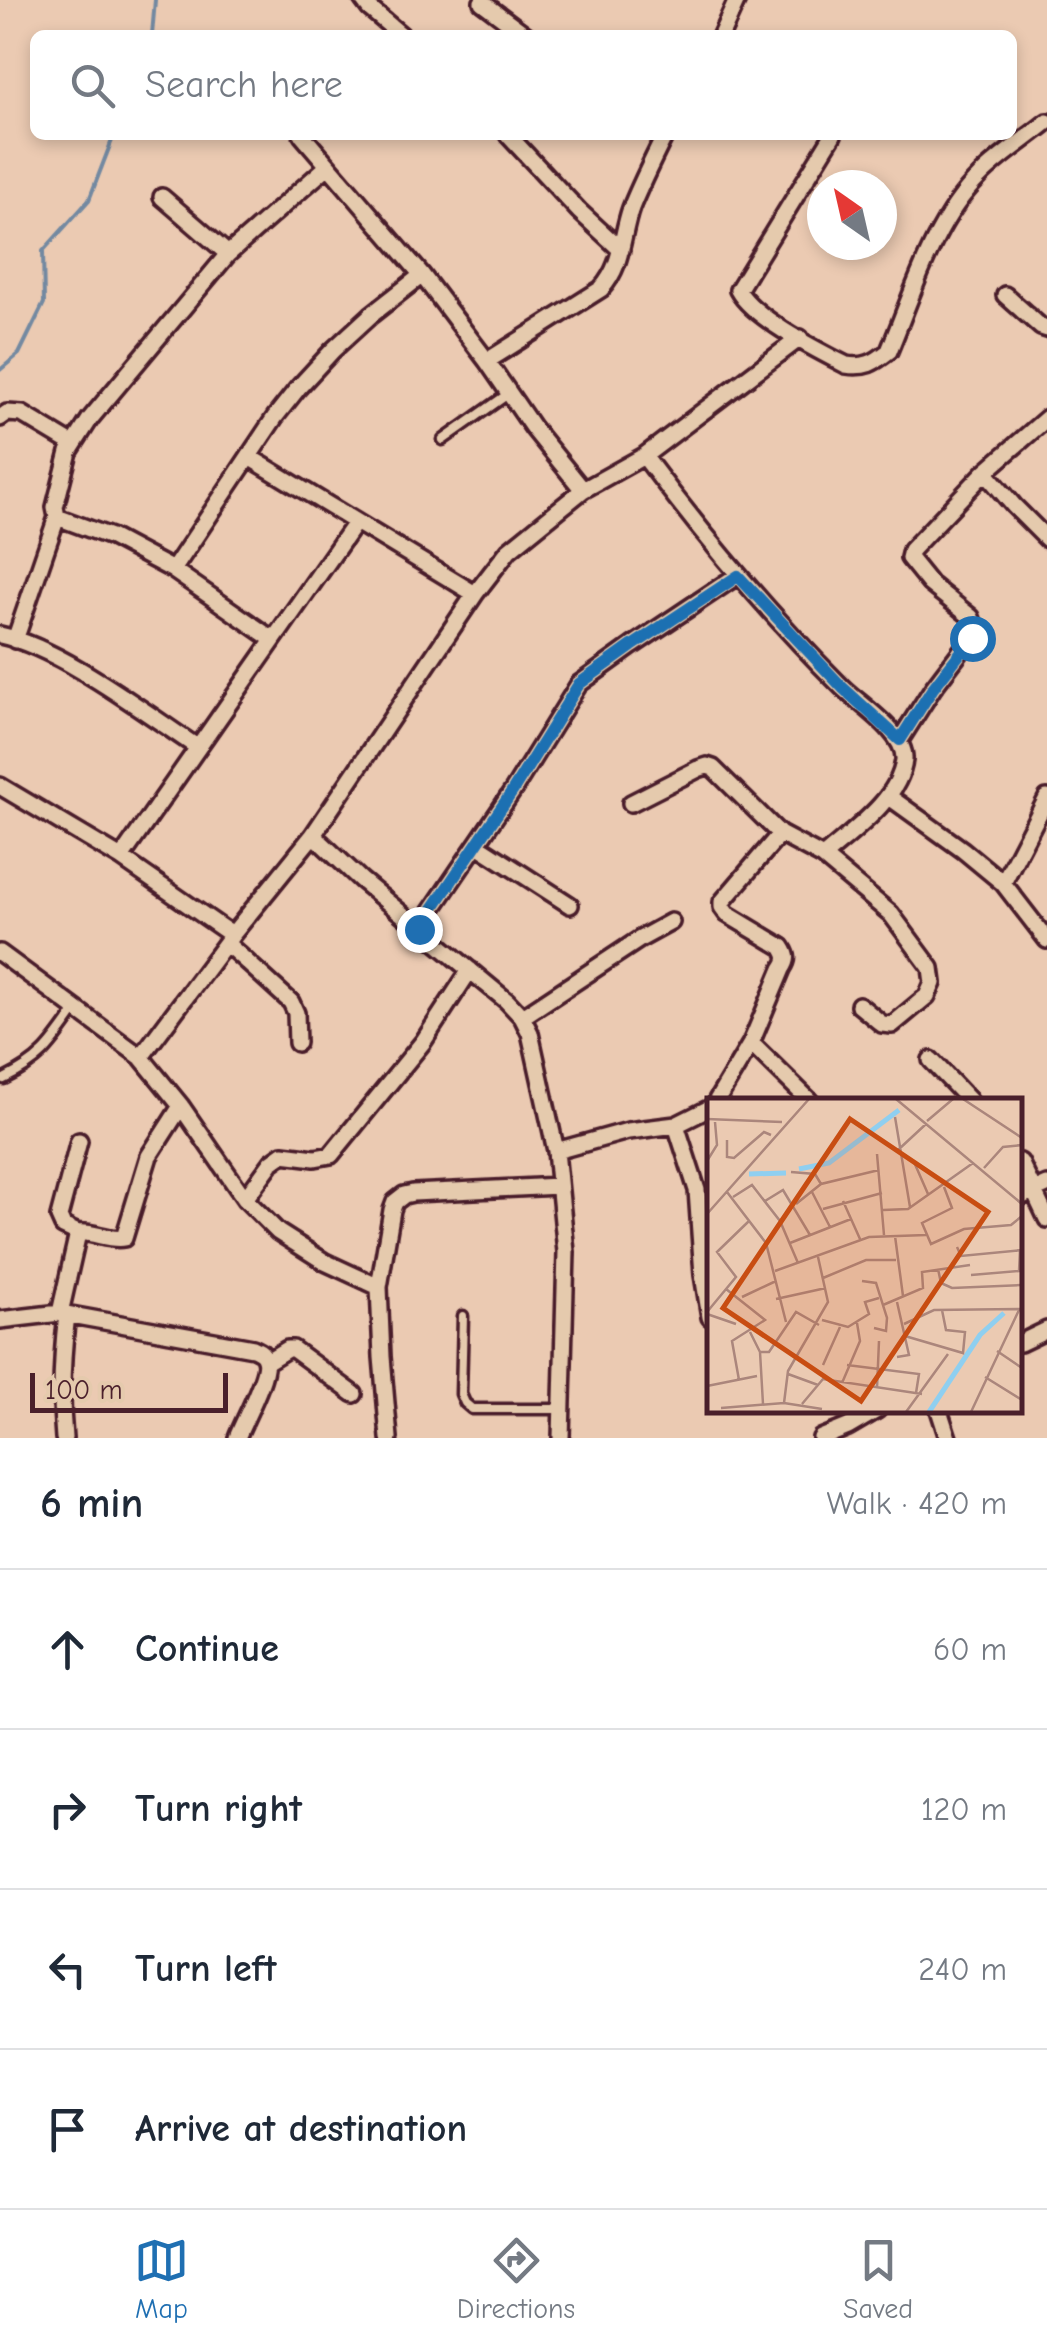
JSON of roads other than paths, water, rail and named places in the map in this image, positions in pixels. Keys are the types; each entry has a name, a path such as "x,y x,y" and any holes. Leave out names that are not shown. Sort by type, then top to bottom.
{"street":[{"path":"364,0 395,30"},
{"path":"724,30 736,0"},
{"path":"482,2 519,30"},
{"path":"830,140 738,290 748,306 846,366 860,367 889,351 933,244 960,198 981,175 1047,122"},
{"path":"306,140 422,275 584,490"},
{"path":"513,140 579,212 621,250"},
{"path":"487,361 611,278 632,206 662,140"},
{"path":"197,747 84,674 7,637 57,516 55,507 72,444 228,254 328,166"},
{"path":"162,197 228,254"},
{"path":"173,570 275,418 311,372 371,315 422,275"},
{"path":"1005,295 1047,329"},
{"path":"141,1057 313,835 475,594 509,550 584,490 644,456 800,338"},
{"path":"0,418 7,413 22,414 72,444"},
{"path":"900,740 933,688 972,638 974,628 971,617 912,564 911,550 985,472 1047,418"},
{"path":"644,456 738,576 843,688 900,740 904,758 888,796 823,857"},
{"path":"249,457 475,594"},
{"path":"985,472 1047,539"},
{"path":"57,516 111,536 173,570 272,639"},
{"path":"121,858 355,523"},
{"path":"419,929 579,684 738,576"},
{"path":"631,803 707,766 713,768 780,834 823,857 892,914 931,968 933,983 926,996 892,1026 882,1024 859,1005"},
{"path":"0,786 121,858 229,939 291,1002 296,1013 298,1042"},
{"path":"888,796 1003,883 1047,940"},
{"path":"1003,883 1047,798"},
{"path":"718,1098 751,1042 787,962 782,947 727,914 722,902 780,834"},
{"path":"313,835 507,1001 522,1017 535,1048 556,1150 566,1252 561,1438"},
{"path":"476,845 570,905"},
{"path":"522,1017 670,922"},
{"path":"0,952 141,1057 181,1106 246,1199 278,1232 325,1262 379,1286"},
{"path":"246,1199 272,1162 283,1154 315,1158 331,1155 423,1042 470,970"},
{"path":"751,1042 807,1098"},
{"path":"932,1060 967,1098"},
{"path":"64,1438 63,1313 74,1240 84,1232 124,1238 149,1156 181,1106"},
{"path":"556,1150 628,1131 676,1125 707,1110"},
{"path":"676,1125 697,1190 707,1299"},
{"path":"78,1234 63,1226 59,1217 79,1141"},
{"path":"1022,1166 1047,1218"},
{"path":"389,1438 379,1286 396,1202 404,1195 559,1186"},
{"path":"0,1320 63,1313 253,1348 262,1353 266,1362 264,1375 237,1438"},
{"path":"1022,1342 1047,1330"},
{"path":"266,1362 293,1349 354,1394"},
{"path":"821,1438 872,1413"},
{"path":"940,1413 948,1438"}],"lane":[{"path":"443,440 508,394"},
{"path":"4,1079 44,1055 76,1010"},
{"path":"463,1316 460,1394 468,1408 562,1409"}],"waterway":[{"path":"152,30 155,0"},
{"path":"0,370 19,354 44,303 43,251 89,200 112,140"}]}
